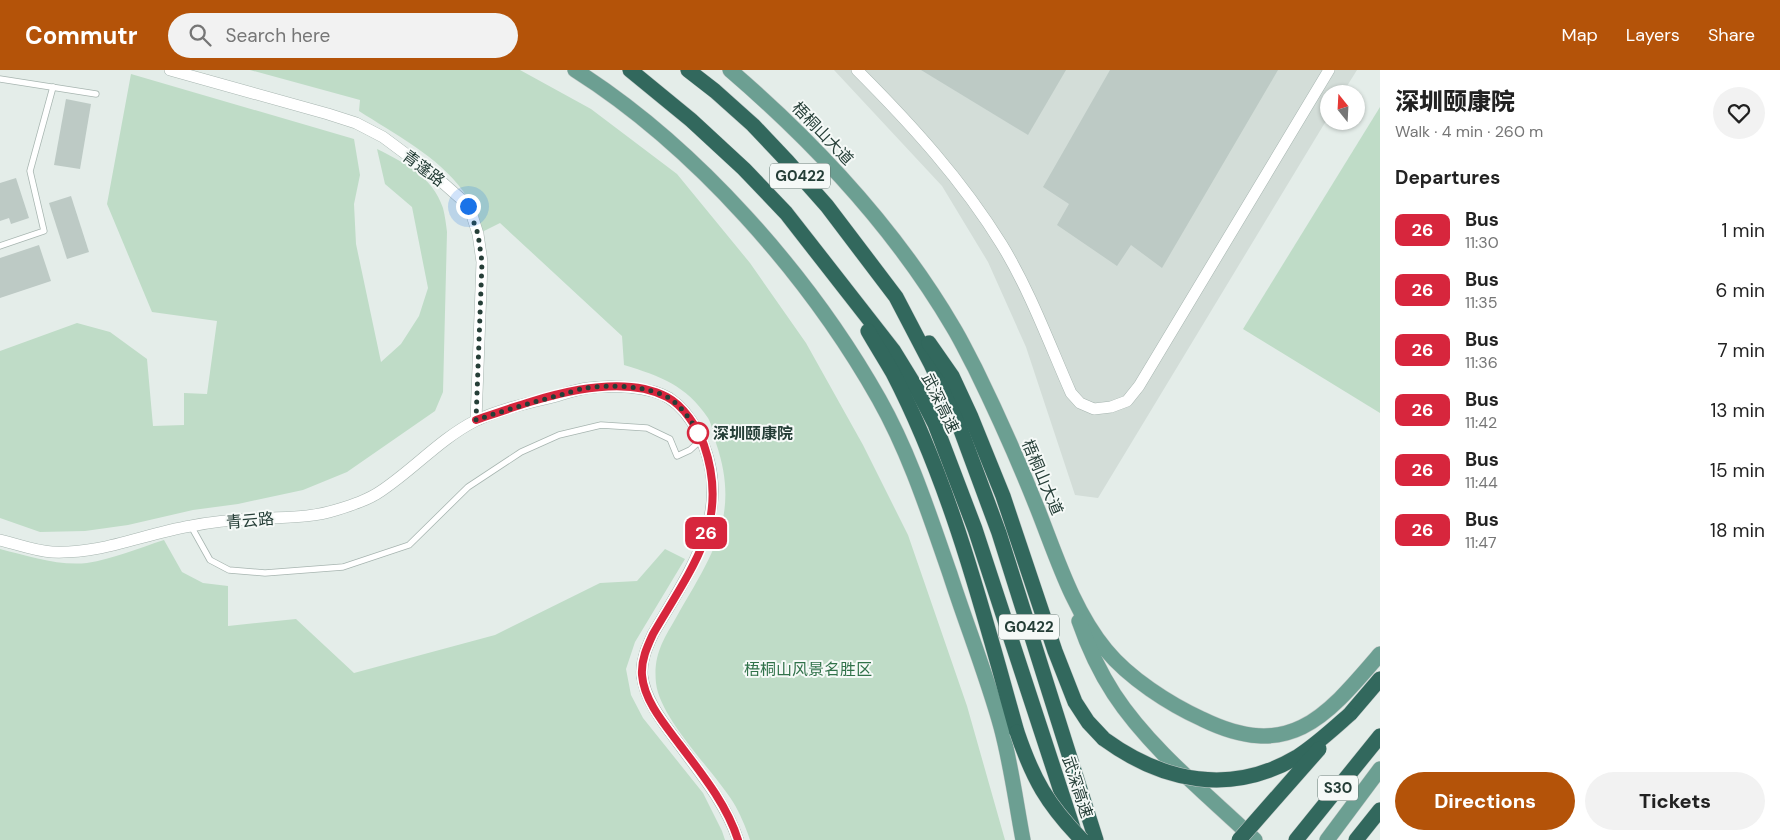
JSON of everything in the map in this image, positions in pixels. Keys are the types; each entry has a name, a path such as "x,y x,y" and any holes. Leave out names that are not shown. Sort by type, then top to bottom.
{"highway":[{"name":"武深高速","path":"688,70 753,125 814,191 896,297 956,417 999,533 1096,840"},
{"path":"697,70 715,91"},
{"name":"武深高速","path":"629,71 691,120 744,169 786,213 893,350 917,389 935,424 975,529 1077,840"},
{"path":"835,276 893,373 925,442 982,608 1017,732 1036,780 1049,802 1082,840"},
{"path":"896,297 952,376 1003,496 1054,651 1075,702 1088,722 1104,739 1125,754 1148,766 1174,775 1206,780 1229,780 1256,775 1297,757 1317,743 1350,714"},
{"path":"1240,840 1380,679"},
{"name":"S30","path":"1296,840 1380,736"},
{"name":"S30","path":"1356,840 1380,810"}],"main road":[{"path":"575,70 603,88 667,139 721,190 769,243 812,297 847,348 879,400 908,459 930,517 1001,728 1023,840"},
{"name":"梧桐山大道","path":"730,70 775,109 830,164 918,270 954,328 995,409 1079,609 1106,650 1124,668 1139,680 1194,715 1219,728 1241,735 1262,737 1284,734 1316,720 1344,697 1380,654"},
{"path":"1061,568 1079,622 1101,673 1128,714 1158,748 1256,840"},
{"path":"1327,840 1380,769"}],"street":[{"name":"青蓬路","path":"170,70 356,123 383,138 434,175 468,206 478,234 482,262 476,420"},
{"path":"857,70 888,101 943,163 977,206 1003,247 1071,392 1080,403 1094,409 1111,407 1127,401 1140,386 1329,70"},
{"name":"青云路","path":"0,540 50,552 80,552 114,546 191,526 268,518 300,518 334,511 360,502 379,492 407,472 438,445 476,420 525,404 585,388 624,387 643,390 668,398 682,409 702,439 708,457 713,492 713,508 704,542 696,559 653,634 643,662 642,675 645,687 661,719 705,778 722,805 738,840"}],"lane":[{"path":"0,79 96,94"},
{"path":"0,246 44,231 30,171 53,87"},
{"path":"191,526 210,560 229,570 265,573 343,567 409,545 468,487 521,452 559,435 601,425 647,428 670,440 677,456 690,450 702,439"}],"shaded area":[{"path":"834,70 1357,70 1348,85 1320,85 1321,130 1098,498 1075,495 1026,347 988,262 942,186"}],"green space":[{"name":"梧桐山风景名胜区","path":"250,70 520,70 591,109 677,174 750,263 806,343 863,445 908,535 967,706 1005,840 750,840 733,802 688,744 667,712 656,683 656,664 661,647 711,554 724,514 723,469 708,418 691,397 671,383 624,365 622,336 500,223 478,234 465,195 453,179 415,146 359,111 360,100"},
{"path":"131,74 354,139 360,175 354,204 356,244 381,362 401,344 419,316 428,288 412,207 385,184 377,149 407,165 425,179 432,187 443,208 447,232 443,392 435,411 347,472 303,490 238,504 193,510 128,525 85,531 40,532 0,518 0,351 77,323 110,332 147,359 153,426 184,425 184,393 207,394 217,321 152,312 107,204"},
{"path":"1380,107 1380,413 1243,329"},
{"path":"164,540 182,572 203,583 228,586 228,626 296,619 354,673 495,635 600,583 637,581 665,549 685,559 635,642 626,669 631,695 643,718 703,793 725,840 0,840 0,549 54,562 76,564 116,556"}],"building":[{"path":"921,70 1066,70 1028,135"},
{"path":"1110,70 1278,70 1162,268 1131,245 1117,266 1057,225 1069,204 1043,187"},
{"path":"66,99 91,104 80,169 54,165"},
{"path":"16,178 29,218 11,224 9,218 0,221 0,183"},
{"path":"71,196 89,252 67,259 49,203"},
{"path":"39,245 51,281 0,298 0,258"}],"bus line":[{"name":"26","path":"476,420 585,388 604,386 643,390 668,398 682,409 693,423 702,439 712,473 713,508 704,542 696,559 653,634 646,650 642,675 650,700 661,719 705,778 722,805 738,840"}],"place":[{"name":"深圳颐康院","path":"698,433"}],"route":[{"path":"468,206 478,234 482,262 476,420 585,388 604,386 624,387 643,390 668,398 682,409 693,423 702,439 698,433"}]}
